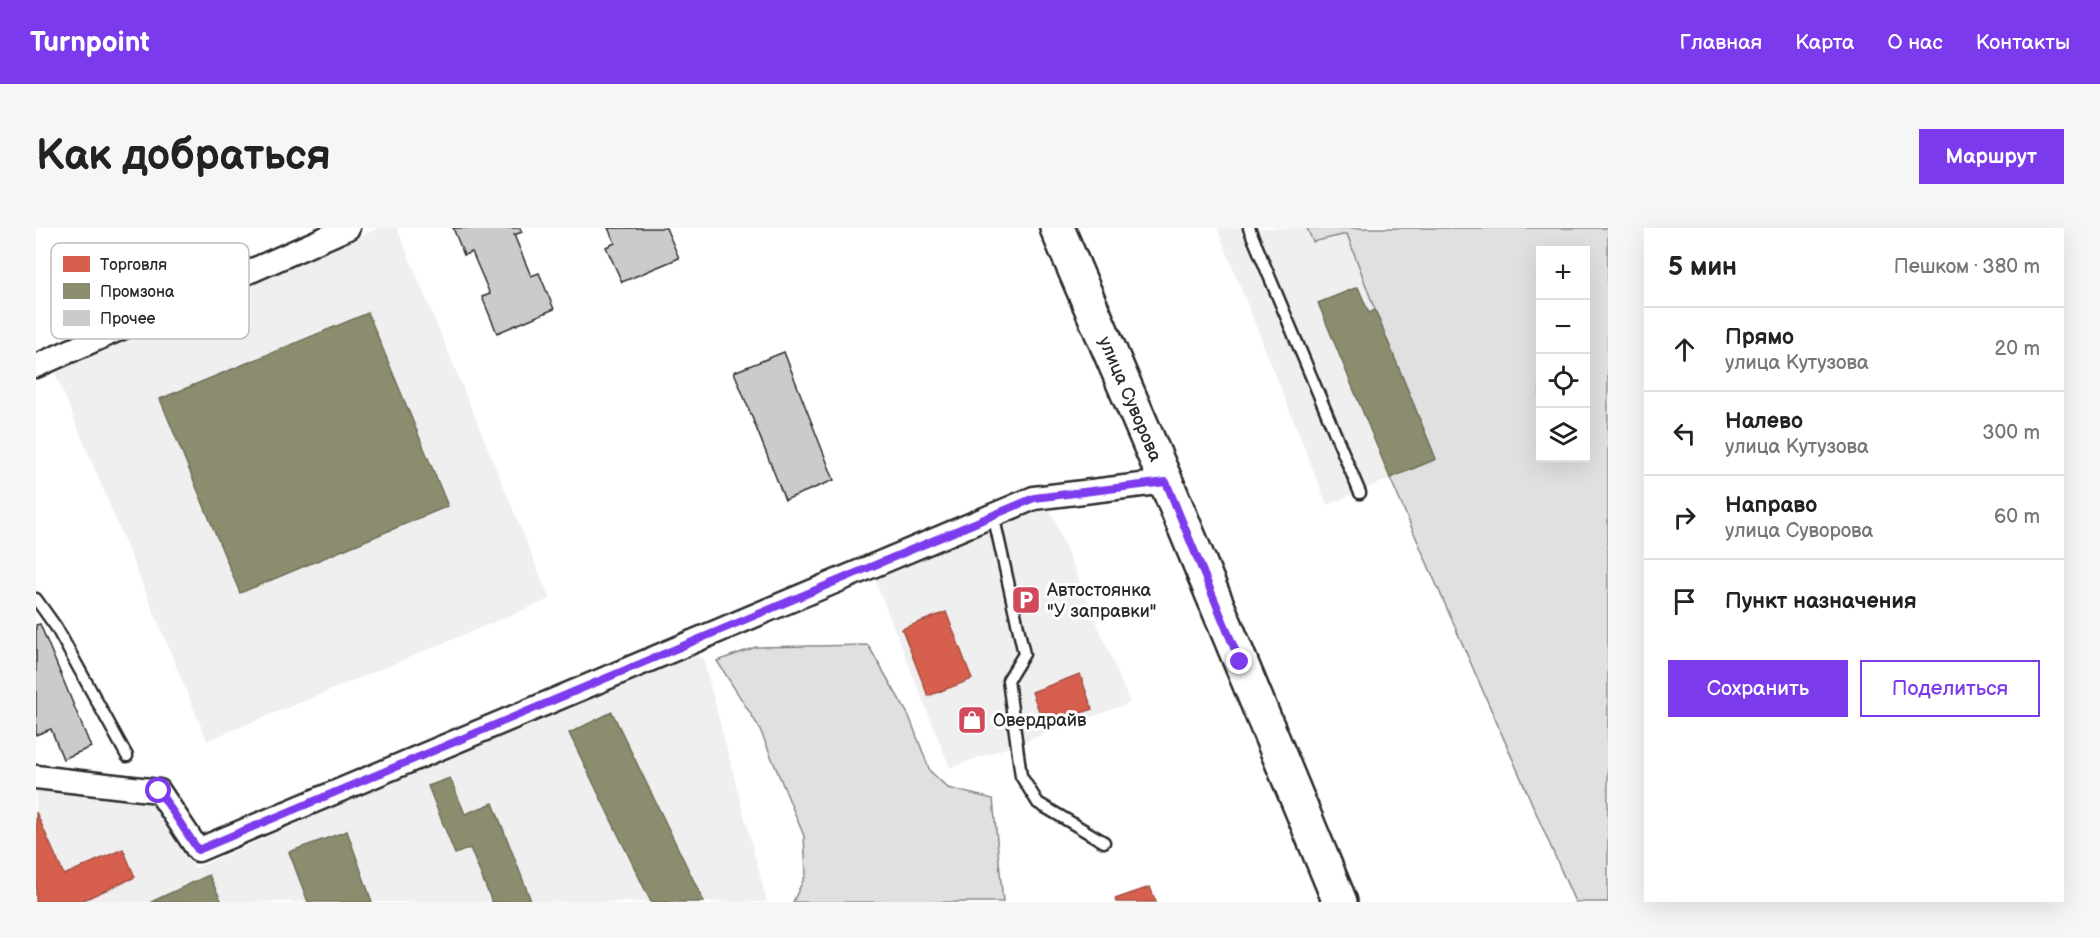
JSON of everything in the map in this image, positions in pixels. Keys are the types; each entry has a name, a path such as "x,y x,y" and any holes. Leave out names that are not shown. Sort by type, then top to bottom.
{"main road":[{"name":"улица Суворова","path":"1056,228 1166,482 1340,902"}],"street":[{"path":"249,271 343,229"},
{"path":"36,366 97,339"},
{"path":"36,777 159,791 198,850 1034,498 1166,482"}],"lane":[{"path":"1250,228 1360,493"},
{"path":"993,514 1024,654 1008,680 1021,776 1038,803 1104,842"},
{"path":"36,599 56,627 127,756"}],"shaded area":[{"path":"379,228 397,228 550,599 207,741 51,363 109,339 249,339 249,282"},
{"path":"1217,228 1307,228 1313,242 1347,233 1375,310 1436,459 1327,505"},
{"path":"1307,228 1608,228 1608,902 1575,902 1390,478 1436,459 1375,310 1347,234 1313,242"},
{"path":"1048,505 1130,703 950,768 874,578"},
{"path":"868,645 909,716 930,771 948,788 993,799 1003,902 793,902 806,874 804,836 759,727 717,661 756,647"},
{"path":"689,654 703,658 767,902 36,902 36,787 149,797 195,868"}],"building: Торговля":[{"path":"946,612 972,679 928,696 902,629"},
{"path":"1080,674 1092,709 1045,727 1032,692"},
{"path":"36,812 64,875 123,849 135,877 79,902 36,902"},
{"path":"1150,887 1156,902 1116,902 1115,899"}],"building: Промзона":[{"path":"1358,287 1369,313 1375,310 1436,459 1390,478 1318,303"},
{"path":"368,313 448,506 240,593 160,399"},
{"path":"612,712 704,902 651,902 569,733"},
{"path":"450,778 465,814 493,803 530,898 519,902 492,902 470,848 455,854 428,786"},
{"path":"347,831 372,902 308,902 289,852"},
{"path":"209,875 222,902 151,902"}],"building: Прочее":[{"path":"453,228 520,228 522,232 514,235 531,276 539,273 554,309 497,333 482,297 490,294 472,252 464,255"},
{"path":"608,228 666,228 679,258 622,282 606,247 615,243"},
{"path":"784,352 834,480 785,500 734,372"},
{"path":"40,624 91,747 63,759 51,729 36,735 36,625"}],"place":[{"name":"Автостоянка \"У заправки\"","path":"1026,600"},
{"name":"Овердрайв","path":"972,720"}],"route":[{"path":"159,791 198,850 1034,498 1166,482 1240,662"}]}
